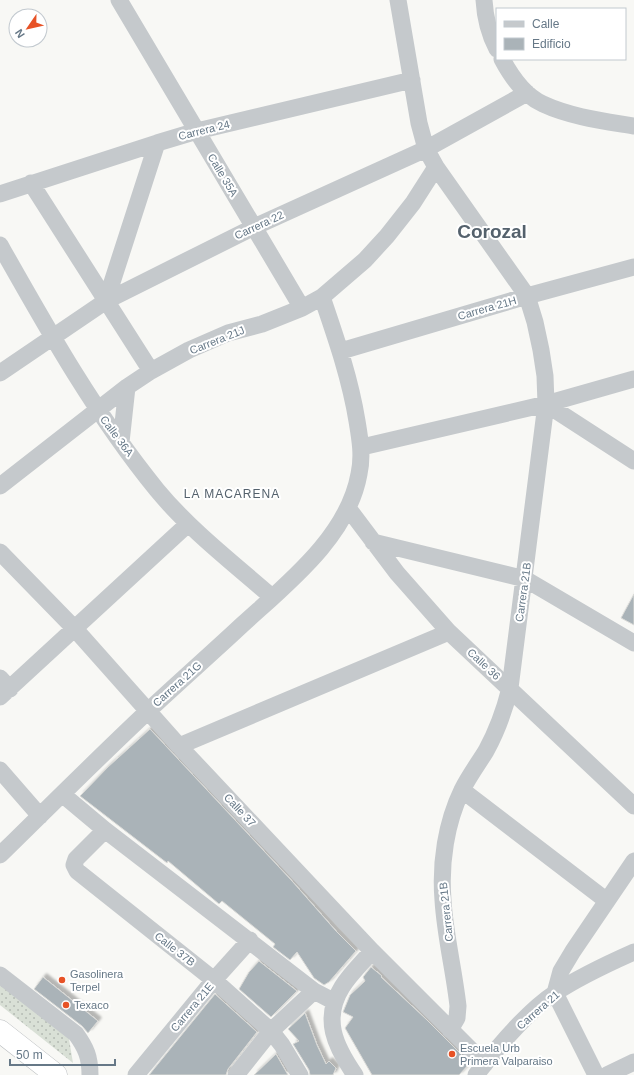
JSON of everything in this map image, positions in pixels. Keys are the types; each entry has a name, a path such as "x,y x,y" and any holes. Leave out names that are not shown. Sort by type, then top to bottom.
{"highway":[{"path":"0,1031 54,1074"}],"street":[{"name":"Calle 35A","path":"119,0 302,308"},
{"name":"Carrera 21B","path":"398,0 418,123 426,149 436,167 527,296 535,322 545,376 546,404 510,688 504,713 496,732 462,790 451,821 445,847 442,871 443,899 458,1006 457,1018 450,1030"},
{"path":"484,0 485,14 496,47"},
{"path":"503,60 509,72 527,93 542,104 598,120 634,126"},
{"name":"Carrera 24","path":"0,194 157,143 412,80"},
{"name":"Carrera 22","path":"0,373 106,301 254,227 426,149 527,93"},
{"path":"106,301 157,143"},
{"name":"Carrera 21J","path":"0,486 151,371 190,350 228,333 262,324 302,308 322,297 365,260 387,236 413,203 436,167"},
{"path":"31,183 151,371"},
{"name":"Calle 36A","path":"0,245 52,338 98,412 157,490 188,524 272,597"},
{"name":"Carrera 21H","path":"341,351 527,296 634,267"},
{"path":"322,297 341,351 354,399 362,447 355,492 348,508"},
{"path":"362,447 546,404 634,378"},
{"path":"120,442 127,388"},
{"path":"546,404 634,461"},
{"name":"Calle 36","path":"348,508 397,573 449,632 634,806"},
{"name":"Carrera 21G","path":"0,856 147,711 304,567 330,537 348,508"},
{"path":"3,688 75,630 188,524"},
{"path":"373,542 525,579 634,643"},
{"name":"Calle 37","path":"0,552 75,630 179,746 372,951 450,1030 480,1070"},
{"path":"179,746 449,632"},
{"path":"0,770 40,816"},
{"path":"462,790 607,901"},
{"path":"62,794 105,830 250,940 314,991 335,1002"},
{"name":"Calle 37B","path":"105,830 76,859 74,865 77,871 214,980 271,1031 282,1045 300,1075"},
{"path":"596,1075 555,993 561,972 573,951 634,861"},
{"name":"Carrera 21E","path":"136,1075 214,980 250,940"},
{"path":"350,1073 339,1050 333,1032 332,1016 335,1002 343,986 372,951"},
{"name":"Carrera 21","path":"480,1070 536,1008 555,993 594,971 634,952"},
{"path":"0,975 76,1034 85,1047 90,1061 90,1075"},
{"path":"236,1075 271,1031 314,991"},
{"path":"607,1075 634,1062"}],"shaded area":[{"path":"0,976 67,1027 73,1063 0,1005"}],"building":[{"path":"634,594 634,625 621,618"},
{"path":"150,729 356,951 329,982 324,985 314,978 297,952 290,960 273,947 275,944 222,901 219,904 168,861 167,863 80,796 108,767"},
{"path":"259,961 297,991 271,1017 239,989 249,972"},
{"path":"371,967 470,1063 459,1075 372,1075 345,1028 353,1017 343,1012 350,995 365,981 363,977"},
{"name":"Texaco","path":"43,977 98,1021 88,1033 82,1026 34,989"},
{"path":"215,994 257,1032 228,1069 226,1075 149,1075"},
{"path":"305,1013 326,1064 329,1061 336,1068 333,1075 310,1075 309,1070 293,1044 299,1041 288,1029"},
{"path":"276,1054 288,1075 254,1075"}],"place":[{"name":"Gasolinera Terpel","path":"62,980"},
{"name":"Texaco","path":"66,1005"},
{"name":"Escuela Urb Primera Valparaiso","path":"452,1054"}],"district":[{"name":"Corozal","path":"492,231"},
{"name":"LA MACARENA","path":"232,494"}]}
